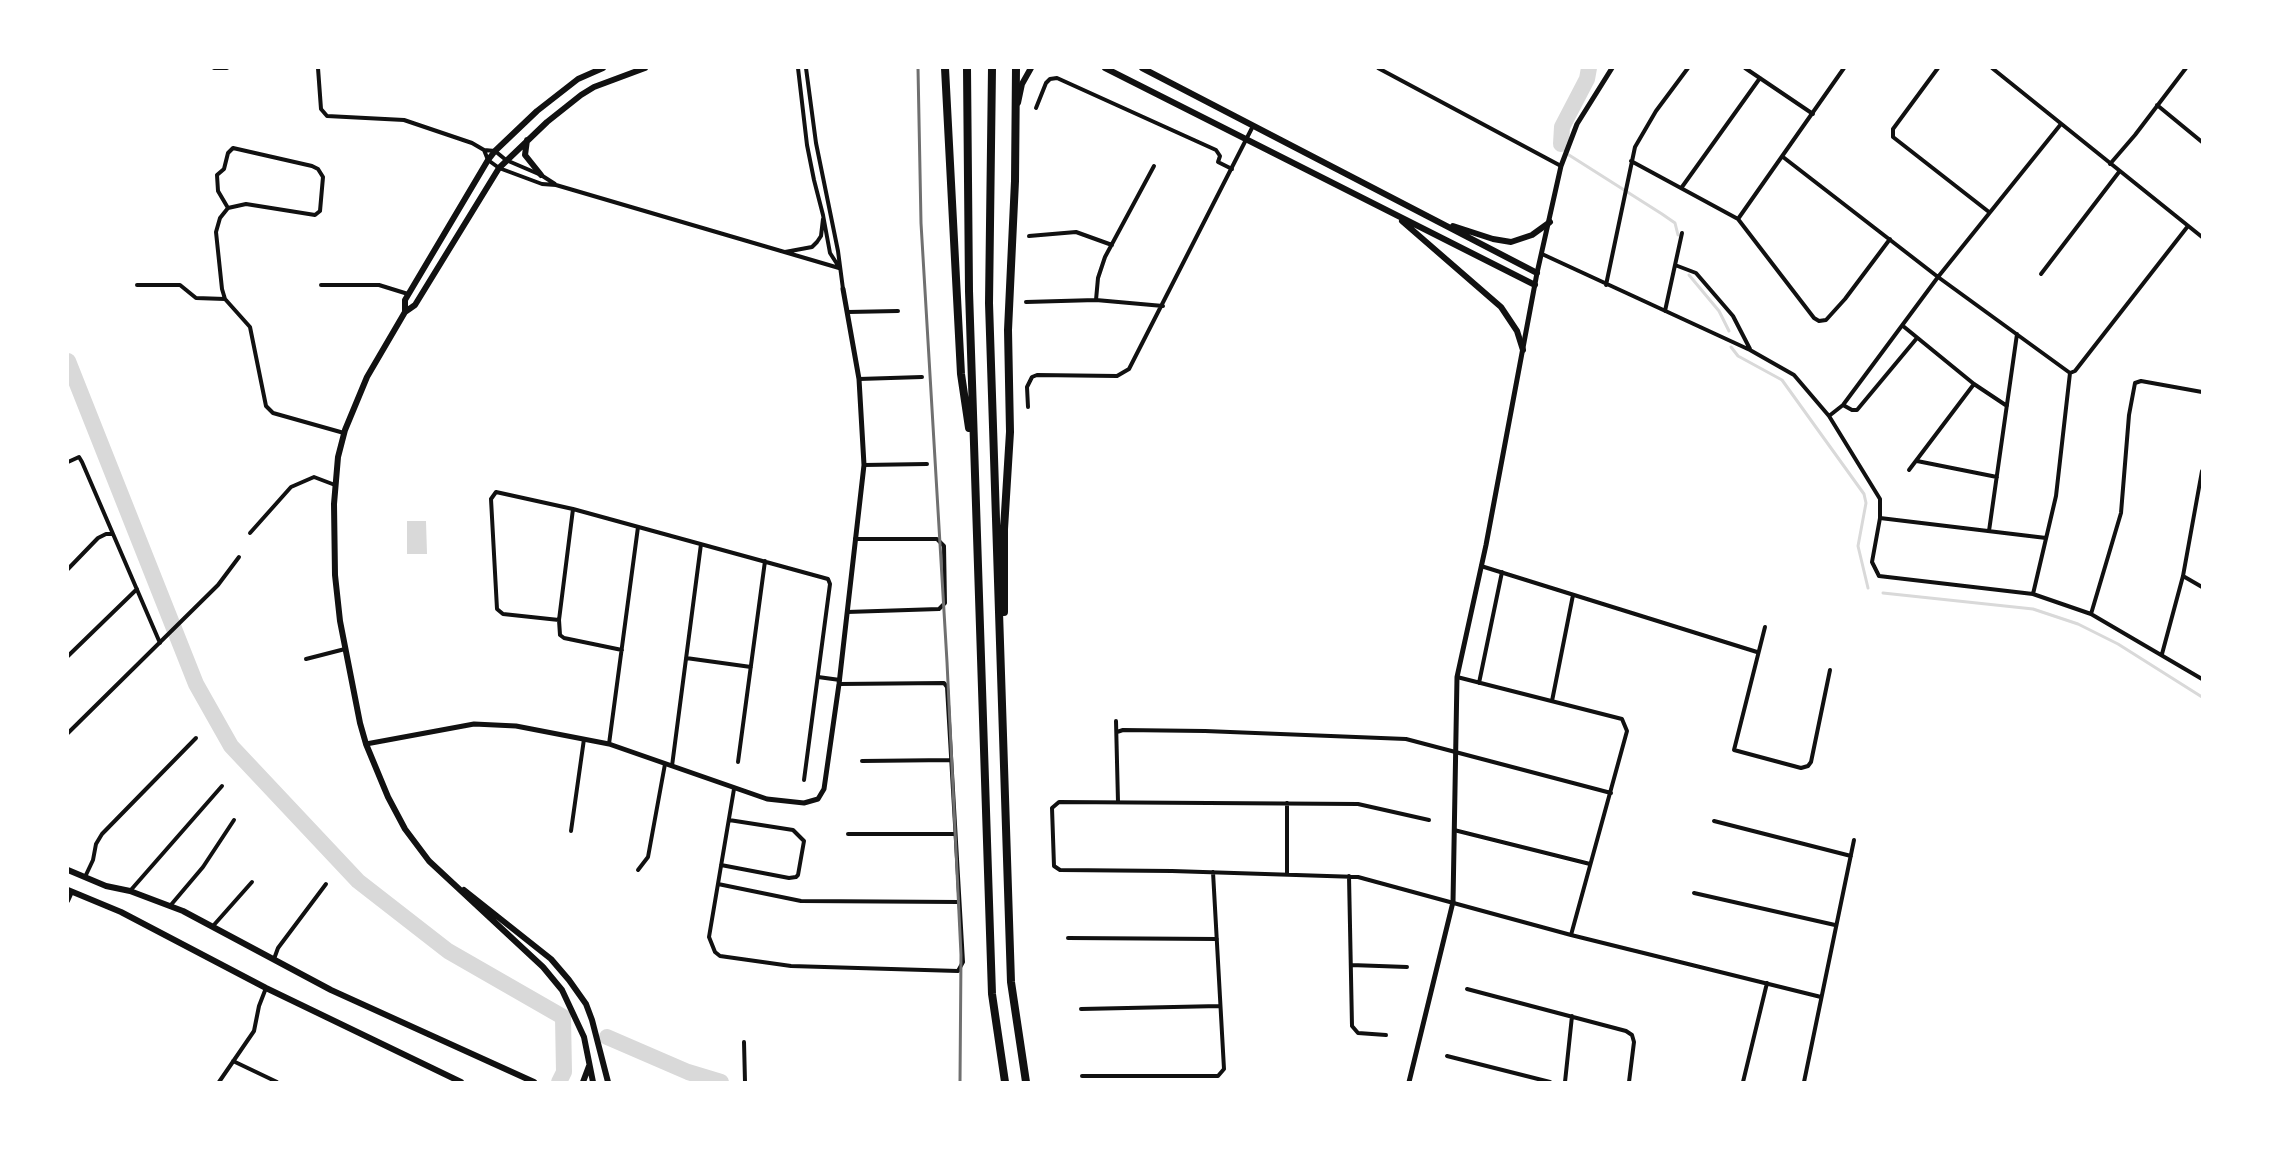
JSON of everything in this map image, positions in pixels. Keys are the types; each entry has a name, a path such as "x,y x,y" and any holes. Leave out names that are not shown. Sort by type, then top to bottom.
{"highway":[{"path":"939,68 945,87"},
{"path":"945,68 961,374 974,465"},
{"path":"967,68 969,291 992,994 1005,1083"},
{"path":"992,68 989,303 1011,982 1020,1051 1028,1083"},
{"path":"1000,652 1004,632 1004,529 1010,432 1008,330 1016,181 1016,68"}],"main road":[{"path":"405,312 405,300 495,151 537,111 578,79 603,68"},
{"path":"593,1083 584,1037 562,990 543,967 429,861 405,829 388,797 366,744 345,649 335,575 335,485 338,457 344,433 367,377 405,312 415,305 499,168 547,122 594,87 645,68"},
{"path":"1016,109 1022,84 1031,68"},
{"path":"1100,68 1108,69 1534,285"},
{"path":"1142,68 1537,273"},
{"path":"527,140 525,155 541,175"},
{"path":"1394,214 1501,307 1518,331 1523,350"},
{"path":"1435,220 1493,239 1511,242 1532,235 1550,222"},
{"path":"68,870 106,886 130,891 170,906 213,926 331,990 532,1082"},
{"path":"442,873 490,909 561,969 586,1004 608,1083"},
{"path":"70,890 121,912 266,988 461,1083"},
{"path":"583,1083 590,1064"}],"street":[{"path":"214,68 227,68"},
{"path":"318,68 321,110 327,116 404,120 472,143 484,150 495,151 506,160 541,175 556,185"},
{"path":"798,68 807,145 830,253 839,268"},
{"path":"366,744 474,724 516,726 609,744 734,789 776,800 804,803 818,799 824,789 840,682 864,465 859,379 839,268 838,250 816,143 806,68"},
{"path":"1378,68 1385,69 1561,166"},
{"path":"1409,1083 1453,902 1457,677 1481,566 1534,285 1561,166 1577,124 1612,68"},
{"path":"1606,285 1630,161 1635,147 1656,111 1688,68"},
{"path":"1745,68 1813,114"},
{"path":"1738,219 1844,68"},
{"path":"1938,68 1893,129 1893,137 1989,212"},
{"path":"1992,68 2202,237"},
{"path":"2110,164 2186,68"},
{"path":"1036,108 1046,83 1050,79 1057,78 1216,150 1220,156 1218,162 1232,169"},
{"path":"1682,187 1760,78"},
{"path":"2157,105 2202,142"},
{"path":"1829,416 1843,405 1938,277 2061,124"},
{"path":"1028,407 1028,387 1032,377 1038,375 1117,376 1129,369 1254,126"},
{"path":"228,208 218,191 216,179 218,173 224,168 228,153 233,148 312,166 322,174 320,211 315,215 246,204 228,208 220,218 216,232 225,299 250,327 266,406 273,413 344,433"},
{"path":"484,150 488,160 499,168 542,184 556,185 839,268"},
{"path":"1783,157 1938,277 2070,373"},
{"path":"1630,161 1738,219 1814,318 1819,321 1826,320 1845,300 1890,239"},
{"path":"1096,300 1098,278 1112,245 1154,166"},
{"path":"2041,274 2120,172"},
{"path":"784,252 812,247 818,242 821,236 823,214"},
{"path":"2070,373 2075,371 2188,226"},
{"path":"1029,236 1076,232 1112,245"},
{"path":"1665,311 1682,233"},
{"path":"1542,254 1750,350 1794,375 1829,416 1880,499 1880,518 1872,562 1879,576 2033,594 2091,614 2202,679"},
{"path":"1675,265 1696,273 1733,316 1750,350"},
{"path":"136,285 180,285 196,298 225,299"},
{"path":"321,285 379,285 409,294"},
{"path":"1026,302 1096,300 1163,306"},
{"path":"848,312 898,311"},
{"path":"1903,326 1974,384 2007,406"},
{"path":"1989,531 2017,334"},
{"path":"1843,405 1857,410 1917,338"},
{"path":"2033,594 2056,496 2070,373"},
{"path":"859,379 922,377"},
{"path":"2091,614 2121,513 2129,415 2135,383 2141,381 2202,392"},
{"path":"1910,470 1974,384"},
{"path":"68,462 79,457 82,462 161,641"},
{"path":"1917,461 1997,477"},
{"path":"864,465 927,464"},
{"path":"2162,654 2183,576 2201,494 2202,471"},
{"path":"250,533 291,487 314,477 335,485"},
{"path":"559,620 504,614 497,609 491,499 496,492 573,509 828,579 830,584 804,780"},
{"path":"573,509 559,620 560,635 564,638 622,650"},
{"path":"1880,518 2046,538"},
{"path":"609,744 638,527"},
{"path":"68,569 98,538 106,534 113,534"},
{"path":"847,612 939,609 945,603 944,546 937,539 855,539"},
{"path":"672,766 701,544"},
{"path":"68,733 218,585 240,557"},
{"path":"738,762 765,561"},
{"path":"1481,566 1757,652"},
{"path":"1479,683 1502,572"},
{"path":"2183,576 2202,587"},
{"path":"68,656 137,589"},
{"path":"1552,702 1573,595"},
{"path":"1765,627 1734,750 1801,768 1808,766 1811,762 1830,670"},
{"path":"306,659 345,649"},
{"path":"686,658 751,667"},
{"path":"734,789 709,937 710,944 720,956 791,966 958,971 963,962 946,684 840,682 818,677"},
{"path":"1457,677 1622,718 1627,731 1572,935"},
{"path":"1116,721 1118,802"},
{"path":"1118,732 1123,730 1194,731 1406,738 1611,793"},
{"path":"85,877 93,860 96,844 102,834 196,738"},
{"path":"571,831 584,738"},
{"path":"862,761 951,760"},
{"path":"638,870 648,857 665,764"},
{"path":"130,891 222,786"},
{"path":"1429,820 1358,804 1059,802 1052,808 1053,866 1060,870 1349,876 1821,997"},
{"path":"1287,804 1287,874"},
{"path":"170,906 203,867 234,820"},
{"path":"721,865 789,878 798,875 804,841 793,830 729,820"},
{"path":"1714,821 1851,856"},
{"path":"1454,830 1590,864"},
{"path":"848,834 955,834"},
{"path":"1804,1083 1854,840"},
{"path":"1082,1076 1218,1076 1224,1069 1213,872"},
{"path":"1349,876 1352,1026 1358,1033 1386,1035"},
{"path":"213,926 252,882"},
{"path":"274,959 278,948 326,884"},
{"path":"718,884 801,901 959,902"},
{"path":"68,901 70,890"},
{"path":"1694,893 1835,926"},
{"path":"1068,939 1216,939"},
{"path":"1351,965 1407,967"},
{"path":"1743,1083 1767,983"},
{"path":"219,1083 254,1031 259,1006 266,988"},
{"path":"1467,989 1626,1031 1632,1035 1635,1042 1629,1083"},
{"path":"1081,1009 1220,1006"},
{"path":"1565,1083 1572,1016"},
{"path":"744,1042 745,1080"},
{"path":"1447,1056 1550,1083"},
{"path":"233,1061 277,1083"}],"shaded area":[{"path":"407,521 426,521 427,554 407,554"}],"waterway":[{"path":"1561,144 1562,127 1587,79 1589,68"},
{"path":"1569,155 1675,223 1678,235"},
{"path":"1689,275 1719,311 1729,331"},
{"path":"1731,347 1738,356 1782,380 1864,494 1866,503 1858,546 1868,588"},
{"path":"68,361 196,684 231,746 358,881 448,951 563,1017 564,1072 559,1082"},
{"path":"1883,593 2033,609 2078,624 2118,644 2202,697"},
{"path":"607,1037 688,1072 721,1082"}],"railway":[{"path":"918,68 921,223 947,662 961,955 960,1082"}]}
